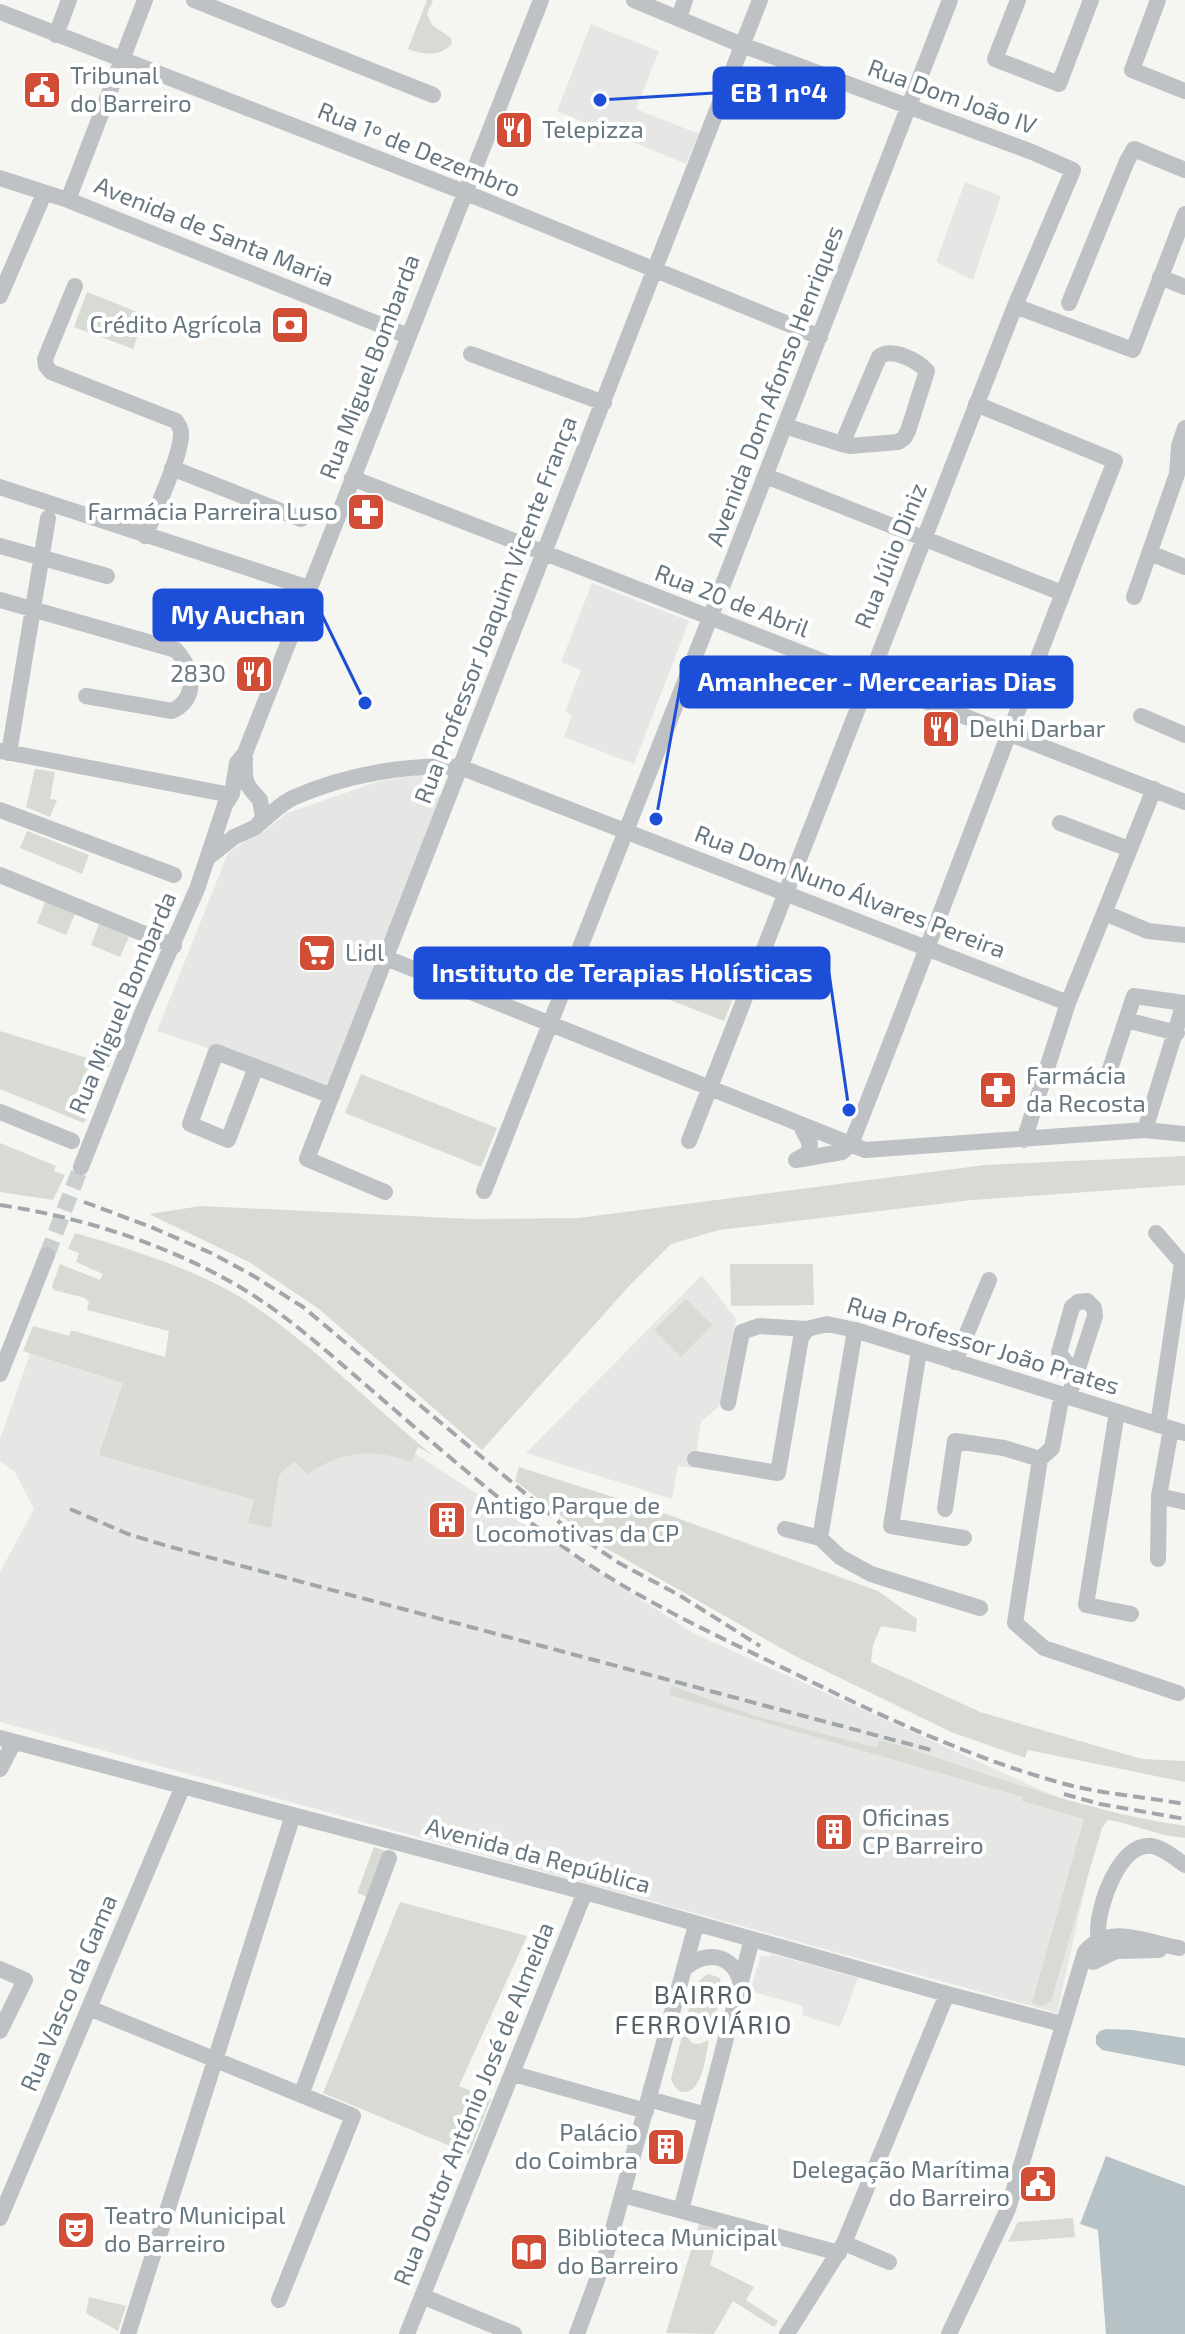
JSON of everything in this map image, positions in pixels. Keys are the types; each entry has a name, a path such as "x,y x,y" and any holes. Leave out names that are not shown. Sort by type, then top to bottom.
{"street":[{"path":"56,35 69,0"},
{"path":"68,200 145,0"},
{"path":"194,0 433,95"},
{"name":"Rua Miguel Bombarda","path":"81,1167 143,1011 174,946 229,800 237,763 245,753 541,0"},
{"name":"Rua Dom João IV","path":"634,0 742,45 1073,170"},
{"path":"679,17 685,0"},
{"name":"Rua Professor Joaquim Vicente França","path":"385,1192 307,1159 760,0"},
{"name":"Avenida Dom Afonso Henriques","path":"484,1191 950,0"},
{"path":"1018,0 995,59 1059,84 1091,0"},
{"path":"1158,0 1132,70 1185,91"},
{"name":"Rua 1º de Dezembro","path":"0,12 464,192 654,272 820,337"},
{"path":"1069,303 1134,149 1185,170"},
{"name":"Rua Júlio Diniz","path":"689,1141 976,404 1073,170"},
{"name":"Avenida de Santa Maria","path":"0,178 68,200 408,336"},
{"path":"0,296 44,194"},
{"path":"1015,306 1133,350 1184,221"},
{"path":"1160,277 1185,287"},
{"path":"75,286 45,359 46,366 51,372 176,421 181,436 145,536"},
{"path":"785,426 842,444 850,446 898,442 904,438 927,371 921,364 890,352 879,357 842,444"},
{"path":"471,354 604,403"},
{"path":"800,1124 810,1144 808,1153 796,1160 842,1152 851,1144 1115,461 976,404"},
{"path":"1134,597 1177,474 1179,446 1185,428"},
{"path":"172,468 301,519"},
{"path":"766,476 1062,593"},
{"name":"Rua 20 de Abril","path":"352,478 1185,802"},
{"path":"0,487 309,588"},
{"path":"48,518 4,752 229,800"},
{"path":"0,546 107,576"},
{"path":"1150,553 1185,567"},
{"path":"0,600 176,650 190,669 192,678 187,700 172,711 86,696"},
{"path":"1141,716 1185,735"},
{"name":"Rua Miguel Bombarda","path":"245,753 244,773 253,794 263,806 260,823"},
{"name":"Rua Dom Nuno Álvares Pereira","path":"253,794 293,797 382,772 430,765 460,767 1068,1003"},
{"path":"1024,1140 1068,1003 1154,789"},
{"path":"244,831 232,828 224,817 229,800 238,792 253,794"},
{"name":"Rua Dom Nuno Álvares Pereira","path":"260,823 293,797"},
{"path":"0,810 174,875"},
{"path":"209,857 260,823"},
{"path":"1060,823 1129,849"},
{"path":"0,875 174,946"},
{"path":"1105,913 1148,931 1185,935"},
{"path":"386,958 865,1150 1145,1130 1185,1134"},
{"path":"1109,1072 1134,996 1184,1003 1145,1130"},
{"path":"1126,1020 1177,1033"},
{"path":"256,1067 228,1140 190,1124 216,1052 256,1067 332,1096"},
{"path":"0,1112 72,1141"},
{"path":"1156,1233 1182,1263 1171,1429 1159,1496 1158,1559"},
{"path":"0,1374 47,1255"},
{"path":"955,1362 989,1280"},
{"name":"Rua Professor João Prates","path":"728,1403 742,1332 759,1326 807,1329 827,1324 855,1330 1171,1429"},
{"path":"695,1459 778,1473 801,1338 807,1329"},
{"path":"820,1538 855,1330"},
{"path":"919,1351 891,1526 964,1538"},
{"path":"1075,1374 1065,1395 1052,1448 1040,1459 1015,1623 1044,1648 1178,1693"},
{"path":"1117,1412 1086,1605 1131,1614"},
{"path":"945,1509 955,1441 1004,1448 1040,1459"},
{"path":"1159,1496 1185,1502"},
{"path":"785,1529 820,1538 840,1557 871,1574 980,1608"},
{"path":"0,1769 7,1740"},
{"name":"Avenida da República","path":"7,1740 585,1892 1062,2024"},
{"name":"Rua Vasco da Gama","path":"0,2218 183,1786"},
{"path":"128,2334 293,1815"},
{"path":"949,2334 1008,2209 1062,2024 1076,1987 1100,1949 1099,1920 1110,1882 1133,1850 1150,1846 1160,1848 1185,1865"},
{"path":"301,2095 389,1858"},
{"name":"Rua Doutor António José de Almeida","path":"407,2334 585,1892"},
{"path":"577,2334 605,2258 696,1925"},
{"path":"681,2210 752,1939"},
{"path":"1100,1949 1182,1948"},
{"path":"684,1969 699,1958 718,1957 734,1967 741,1984"},
{"path":"0,2031 25,1980 1,1960"},
{"path":"787,2334 842,2248 947,1994"},
{"path":"89,2008 353,2116 279,2300"},
{"path":"514,2074 647,2105 706,2115"},
{"path":"623,2195 889,2262"},
{"path":"422,2296 514,2334"}],"shaded area":[{"path":"427,0 433,0 427,14 432,25 451,38 452,44 431,54 408,49"},
{"path":"591,24 659,51 636,109 699,134 686,164 557,111"},
{"path":"965,182 1001,196 973,280 936,262"},
{"path":"87,292 145,315 133,349 74,327"},
{"path":"592,583 689,621 634,764 564,737 572,715 565,712 581,670 561,662"},
{"path":"35,769 55,772 50,799 57,800 50,817 26,807"},
{"path":"421,775 441,797 328,1089 157,1031 228,853 261,834 287,813 380,781"},
{"path":"27,831 89,855 82,874 20,848"},
{"path":"45,902 75,914 66,935 37,923"},
{"path":"99,924 129,937 120,957 91,945"},
{"path":"670,965 736,991 724,1021 657,995"},
{"path":"0,1031 110,1065 106,1070 90,1063 77,1095 93,1102 84,1123 0,1089"},
{"path":"361,1074 497,1128 481,1167 345,1113"},
{"path":"0,1143 56,1166 54,1171 65,1175 53,1200 0,1192"},
{"path":"1185,1156 1185,1185 972,1200 719,1230 671,1244 631,1284 482,1450 319,1309 249,1262 149,1214 201,1206 472,1219 579,1218 985,1165"},
{"path":"75,1233 189,1271 232,1292 275,1321 322,1359 435,1457 418,1447 411,1462 384,1455 358,1454 333,1460 308,1474 294,1461 279,1475 271,1528 248,1523 254,1500 99,1455 123,1383 23,1351 33,1326 69,1336 74,1331 165,1357 169,1331 87,1310 89,1302 85,1298 54,1290 52,1286 60,1264 100,1280 103,1274 76,1262 79,1253 68,1249"},
{"path":"730,1264 813,1264 814,1305 731,1306"},
{"path":"702,1275 736,1319 719,1406 701,1422 694,1468 678,1466 672,1499 526,1453"},
{"path":"686,1299 712,1325 681,1357 654,1330"},
{"path":"36,1337 369,1424 693,1633 1101,1817 1057,2013 0,1722 0,1572 34,1509 15,1472 0,1461 0,1439"},
{"path":"519,1467 666,1514 878,1591 917,1619 916,1632 881,1626 873,1645 871,1662 980,1712 1142,1759 1185,1761 1185,1782 1028,1750 1025,1758 951,1732 795,1656 597,1543 515,1481"},
{"path":"672,1686 752,1715 877,1748 879,1740 1078,1803 1185,1826 1185,1838 1108,1820 1102,1828 1051,2001 1042,2006 1032,2003 1084,1819 1022,1801 1023,1797 669,1695"},
{"path":"374,1847 386,1851 370,1898 357,1893"},
{"path":"400,1902 527,1936 459,2086 491,2099 469,2154 323,2093"},
{"path":"771,1954 858,1978 840,2027 802,2015 803,2006 750,1991 761,1955 769,1957"},
{"path":"709,1974 720,1978 722,1990 711,2032 700,2020 685,2025 695,1988"},
{"path":"1106,2029 1185,2038 1185,2066 1102,2050 1096,2044 1096,2036"},
{"path":"683,2032 692,2043 709,2040 700,2079 691,2090 685,2092 678,2090 671,2079"},
{"path":"1106,2156 1185,2186 1185,2334 1106,2334 1098,2230 1080,2224"},
{"path":"1073,2218 1075,2237 1008,2242 1018,2222"},
{"path":"700,2221 720,2226 710,2265 754,2287 746,2300 778,2321 774,2327 733,2301 714,2334 666,2333"},
{"path":"89,2297 126,2306 118,2331 86,2313"}],"tunnel":[{"path":"47,1255 81,1167"}],"railway":[{"path":"84,1202 211,1253 303,1307 564,1526 619,1563 679,1595 760,1646"},
{"path":"0,1205 64,1218 128,1236 190,1261 248,1292 305,1333 532,1524 607,1576 685,1620 875,1712 987,1759 1065,1784 1185,1804"},
{"path":"70,1509 128,1534 167,1546 935,1751"},
{"path":"1064,1794 1100,1804 1185,1819"}],"place":[{"name":"Tribunal do Barreiro","path":"42,90"},
{"name":"EB 1 nº4","path":"600,100"},
{"name":"Telepizza","path":"514,130"},
{"name":"Crédito Agrícola","path":"290,325"},
{"name":"Farmácia Parreira Luso","path":"366,512"},
{"name":"2830","path":"254,674"},
{"name":"My Auchan","path":"365,703"},
{"name":"Delhi Darbar","path":"941,729"},
{"name":"Amanhecer - Mercearias Dias","path":"656,819"},
{"name":"Lidl","path":"317,953"},
{"name":"Farmácia da Recosta","path":"998,1090"},
{"name":"Instituto de Terapias Holísticas","path":"849,1110"},
{"name":"Antigo Parque de Locomotivas da CP","path":"447,1520"},
{"name":"Oficinas CP Barreiro","path":"834,1832"},
{"name":"Palácio do Coimbra","path":"666,2147"},
{"name":"Delegação Marítima do Barreiro","path":"1038,2184"},
{"name":"Teatro Municipal do Barreiro","path":"76,2230"},
{"name":"Biblioteca Municipal do Barreiro","path":"529,2252"}],"district":[{"name":"BAIRRO FERROVIÁRIO","path":"704,2010"}]}
